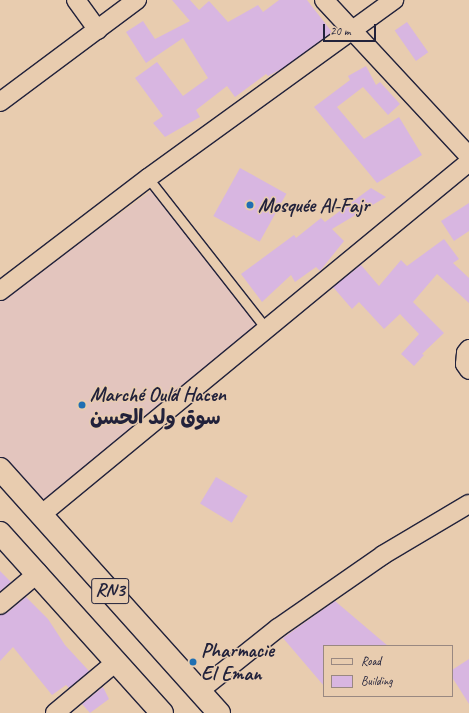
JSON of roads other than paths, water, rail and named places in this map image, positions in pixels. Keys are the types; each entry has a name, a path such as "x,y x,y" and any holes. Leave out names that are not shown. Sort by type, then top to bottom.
{"highway":[{"name":"RN3","path":"0,469 219,713"},
{"name":"RN3","path":"0,533 162,713"}],"street":[{"path":"76,0 98,30"},
{"path":"0,102 137,0"},
{"path":"324,0 469,156"},
{"path":"0,291 148,178 394,0"},
{"path":"42,514 469,162"},
{"path":"469,349 466,353 465,364 469,370"},
{"path":"199,691 278,628 383,555 469,504"},
{"path":"0,605 38,574"},
{"path":"55,713 116,662"}],"lane":[{"path":"148,178 267,330"}],"place":[{"name":"Mosquée Al-Fajr","path":"250,205"},
{"name":"Marché Ould Hacen سوق ولد الحسن","path":"82,405"},
{"name":"Pharmacie El Eman","path":"193,662"}]}
